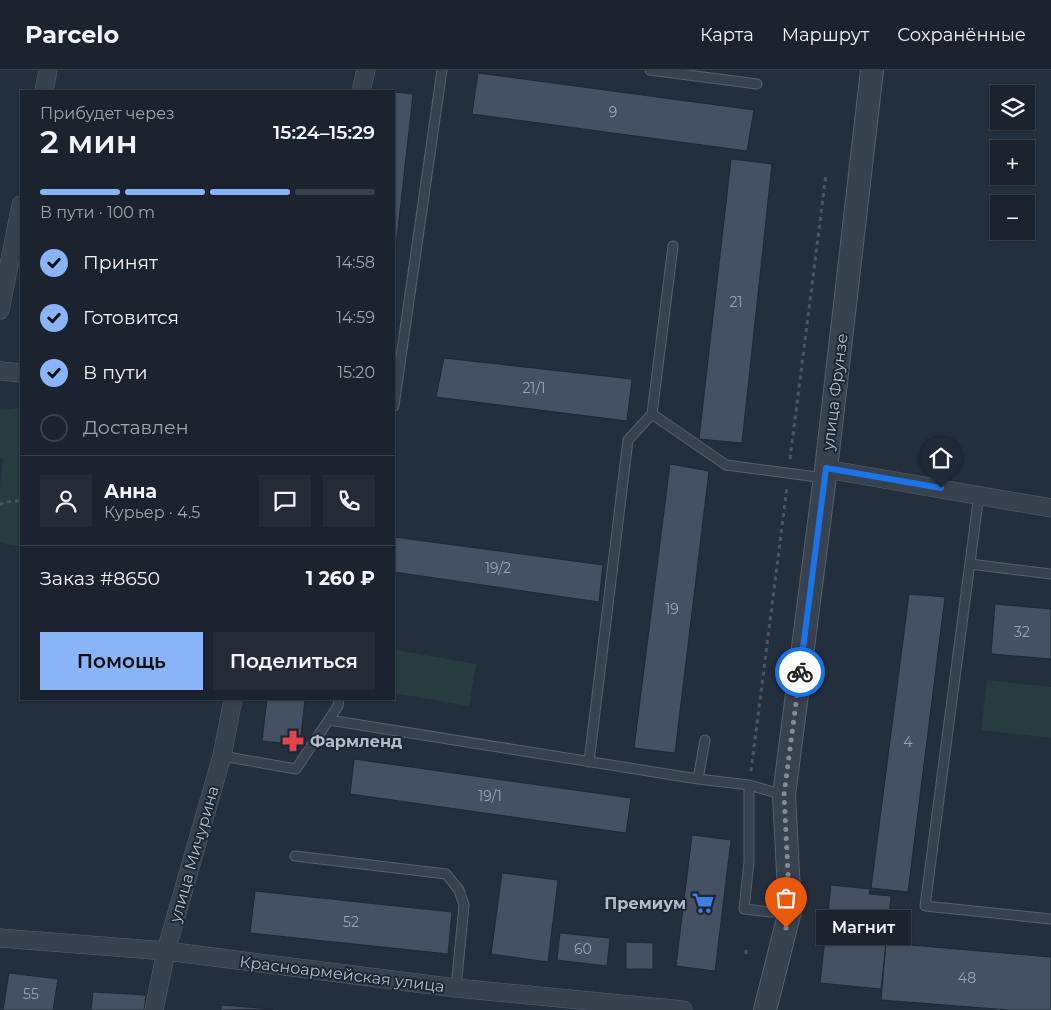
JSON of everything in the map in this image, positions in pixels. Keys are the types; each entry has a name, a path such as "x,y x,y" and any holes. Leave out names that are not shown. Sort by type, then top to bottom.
{"street":[{"path":"44,90 48,70"},
{"path":"361,90 366,70"},
{"name":"улица Фрунзе","path":"764,1010 790,911 784,795 826,473 872,70"},
{"path":"0,310 20,210"},
{"path":"0,371 20,374"},
{"path":"826,473 979,494 1051,508"},
{"name":"улица Мичурина","path":"154,1010 166,951 222,756 233,700"},
{"name":"Красноармейская улица","path":"0,938 166,951 456,988 683,1010"}],"lane":[{"path":"395,399 442,70"},
{"path":"650,70 757,84"},
{"path":"589,762 628,440 652,414 673,246"},
{"path":"652,414 726,465 826,473"},
{"path":"979,494 925,906 1051,919"},
{"path":"970,564 1051,574"},
{"path":"222,756 296,769 338,706 339,700"},
{"path":"329,720 698,779 749,785 784,795"},
{"path":"698,779 704,740"},
{"path":"749,785 749,862 744,909 770,912 790,911"},
{"path":"294,856 446,874 459,890 464,905 456,988"}],"path":[{"path":"0,505 4,502 20,501"},
{"path":"746,947 746,954"}],"green space":[{"path":"20,408 20,547 0,543 0,487 3,458 0,457 0,410"},
{"path":"396,650 476,664 469,706 395,693"},
{"path":"987,680 1051,687 1051,738 981,730"}],"building":[{"path":"478,73 754,110 747,151 472,114"},
{"path":"395,92 413,94 395,256"},
{"path":"731,159 772,164 742,443 699,439"},
{"path":"444,358 632,379 627,421 436,397"},
{"path":"670,464 709,471 675,753 634,748"},
{"path":"395,537 603,565 599,602 395,572"},
{"path":"909,594 945,597 908,892 871,888"},
{"path":"995,604 1051,609 1051,659 991,654"},
{"path":"267,700 305,700 300,745 262,741"},
{"path":"354,759 631,798 626,833 350,794"},
{"name":"Премиум","path":"692,835 731,840 715,971 676,966"},
{"path":"502,873 558,880 548,962 491,954"},
{"path":"831,885 870,889 869,894 891,896 881,989 820,983"},
{"path":"255,891 452,912 448,954 250,933"},
{"path":"560,933 610,938 607,966 557,960"},
{"path":"626,942 653,943 653,969 626,969"},
{"path":"886,943 1051,957 1051,1010 1009,1010 881,1000"},
{"path":"9,973 58,979 53,1010 3,1010"},
{"path":"93,992 146,995 144,1010 91,1010"},
{"path":"221,1005 273,1009 221,1010"}],"way so far":[{"path":"786,928 790,911 784,795 800,672"}],"place":[{"name":"Фармленд","path":"293,741"},
{"name":"Премиум","path":"703,903"},
{"name":"Магнит","path":"786,928"}],"route":[{"path":"800,672 826,468 941,488"}]}
